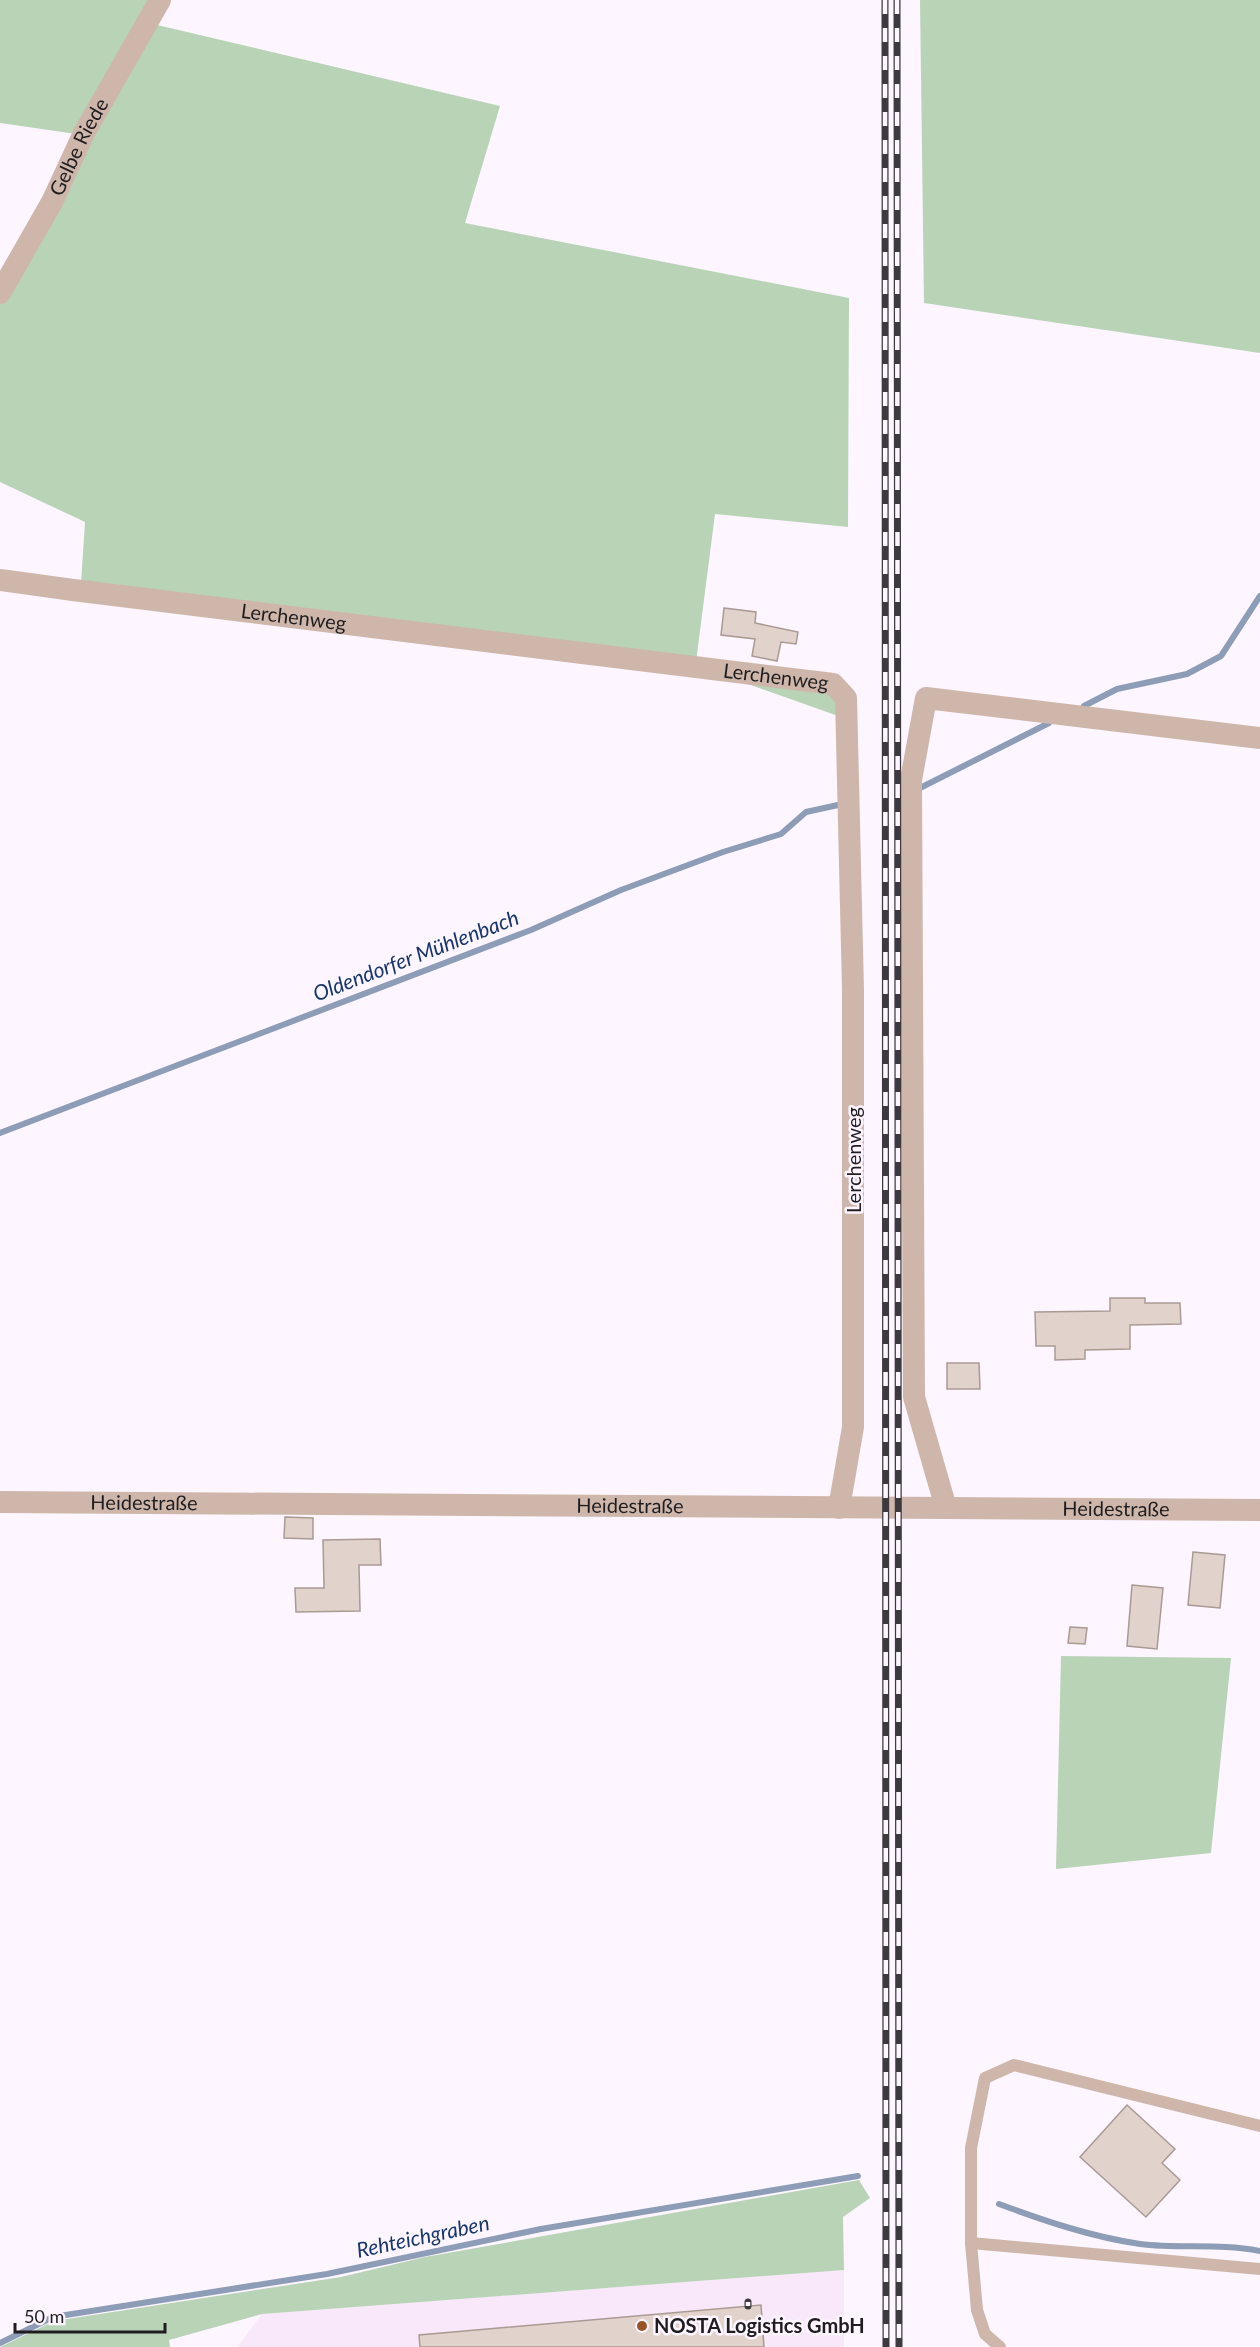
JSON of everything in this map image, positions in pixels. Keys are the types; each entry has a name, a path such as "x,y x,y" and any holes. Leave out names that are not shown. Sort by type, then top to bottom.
{"street":[{"name":"Gelbe Riede","path":"0,293 52,202 83,135 160,0"},
{"name":"Lerchenweg","path":"0,580 73,591 833,684 846,698 853,1001 853,1427 839,1508"},
{"path":"946,1508 914,1397 911,780 926,698 1260,738"},
{"name":"Heidestraße","path":"0,1502 1260,1510"}],"lane":[{"path":"1000,2347 985,2334 977,2310 971,2242 971,2148 985,2078 1014,2065 1260,2126"},
{"path":"971,2242 1260,2270"}],"shaded area":[{"path":"844,2270 844,2347 237,2347 262,2314"}],"green space":[{"path":"0,0 165,0 153,24 500,106 465,223 849,298 848,527 715,514 696,662 81,583 85,522 0,482 0,293 83,135 0,123"},
{"path":"920,0 1260,0 1260,353 924,303"},
{"path":"745,683 828,692 839,702 841,717"},
{"path":"1061,1656 1231,1658 1211,1853 1056,1869"},
{"path":"859,2180 870,2198 843,2217 844,2270 262,2314 169,2340 170,2347 0,2347 54,2321 341,2277 425,2257"}],"building":[{"path":"724,608 756,612 755,623 798,632 796,644 781,642 777,661 752,656 755,639 721,635"},
{"path":"1110,1298 1145,1298 1145,1303 1180,1303 1181,1324 1130,1325 1130,1349 1085,1350 1085,1359 1055,1360 1055,1346 1036,1346 1035,1312 1110,1311"},
{"path":"947,1363 979,1363 980,1389 947,1389"},
{"path":"285,1517 313,1518 313,1539 284,1538"},
{"path":"380,1539 381,1565 359,1565 360,1611 296,1612 295,1588 324,1588 323,1540"},
{"path":"1193,1552 1225,1555 1220,1608 1188,1605"},
{"path":"1132,1585 1163,1588 1157,1649 1127,1646"},
{"path":"1070,1627 1087,1628 1085,1644 1068,1643"},
{"path":"1127,2105 1175,2149 1162,2163 1180,2180 1146,2217 1080,2157"},
{"name":"NOSTA Logistics GmbH","path":"761,2305 764,2347 420,2347 419,2335"}],"waterway":[{"name":"Oldendorfer Mühlenbach","path":"1084,706 1117,689 1187,674 1221,656 1260,596"},
{"name":"Oldendorfer Mühlenbach","path":"918,789 1049,723"},
{"name":"Oldendorfer Mühlenbach","path":"0,1133 531,930 621,890 723,852 781,834 806,812 838,805"},
{"name":"Rehteichgraben","path":"0,2343 53,2317 327,2274 541,2229 858,2176"},
{"name":"Rehteichgraben","path":"999,2204 1069,2228 1122,2241 1155,2245 1230,2247 1260,2251"}],"railway":[{"path":"885,0 886,2347"},
{"path":"897,0 899,2347"}],"place":[{"name":"NOSTA Logistics GmbH","path":"642,2326"}]}
